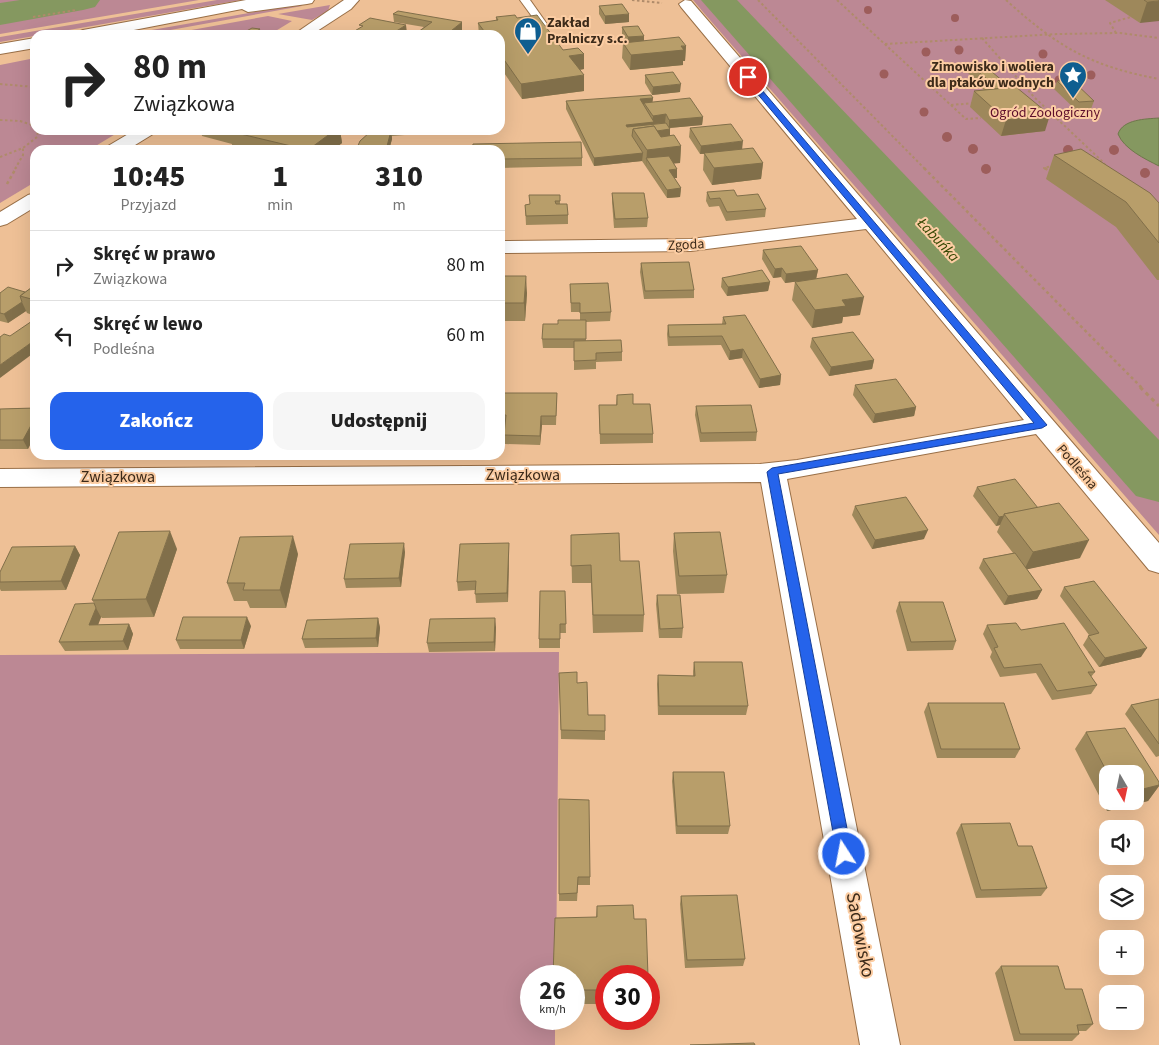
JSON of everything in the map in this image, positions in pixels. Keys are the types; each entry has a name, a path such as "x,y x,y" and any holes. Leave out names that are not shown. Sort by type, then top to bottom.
{"street":[{"path":"202,14 265,0"},
{"path":"111,30 202,14 307,0"},
{"path":"309,30 346,6 352,0"},
{"name":"Podleśna","path":"686,4 1159,562"},
{"path":"0,49 30,45"},
{"path":"122,145 139,135"},
{"path":"0,220 30,207"},
{"name":"Zgoda","path":"505,247 707,244 870,223"},
{"name":"Związkowa","path":"0,478 772,472 1042,425"},
{"name":"Sadowisko","path":"772,472 880,1045"}],"lane":[{"path":"525,0 542,24"}],"path":[{"path":"758,0 1159,406"},
{"path":"837,0 966,119 981,118"},
{"path":"1006,0 1046,34 1068,49 1103,66 1159,79"},
{"path":"29,18 83,8"},
{"path":"1117,33 1110,23 1131,17"},
{"path":"885,44 1046,34 1117,33 1159,38"},
{"path":"981,38 1034,97 1109,168"},
{"path":"0,84 30,87"},
{"path":"1025,98 1034,97"},
{"path":"951,105 979,102"},
{"path":"0,120 20,121 30,124"},
{"path":"0,156 23,148 37,135"},
{"path":"5,188 24,155 23,148"},
{"path":"1052,166 1044,168 1056,176"}],"green space":[{"path":"0,0 199,0 0,34"},
{"path":"217,0 241,0 69,30 41,30"},
{"name":"Ogród Zoologiczny","path":"693,0 1159,0 1159,535 703,12"},
{"path":"300,4 302,6 170,30 152,30"},
{"path":"330,5 328,11 312,20 278,14"},
{"path":"268,16 292,21 277,30 191,30"},
{"path":"30,32 30,37 0,42 0,37"},
{"path":"30,59 30,135 114,135 97,145 30,145 30,185 0,203 0,65"},
{"path":"559,652 556,965 520,965 520,1030 555,1030 555,1045 0,1045 0,655"}],"shaded area":[{"path":"1159,118 1159,166 1130,149 1118,134 1125,125 1130,123"}],"building":[{"path":"1144,0 1159,0 1159,1 1147,2"},
{"path":"622,4 629,14 605,16 599,6"},
{"path":"398,11 462,22 452,30 421,30 432,22 393,14"},
{"path":"515,15 517,18 537,15 563,50 578,48 584,54 569,56 584,75 521,84 505,61 505,30 483,30 478,23 498,20 496,17"},
{"path":"370,18 406,25 398,30 356,30 363,26 359,25"},
{"path":"638,26 644,36 628,37 622,27"},
{"path":"679,37 686,46 681,46 684,50 631,55 623,43"},
{"path":"986,64 996,72 992,72 1010,87 994,89 983,80 987,79 970,65"},
{"path":"673,72 681,84 653,87 645,75"},
{"path":"1072,80 1094,101 1079,102 1057,81"},
{"path":"1016,87 1050,115 1006,120 974,91"},
{"path":"651,95 653,98 640,99 654,122 626,125 627,127 666,123 670,129 657,131 654,126 633,129 632,136 643,153 594,158 566,101"},
{"path":"690,98 703,117 669,120 666,114 653,116 644,103"},
{"path":"731,124 743,141 701,146 690,128"},
{"path":"654,126 661,137 674,135 681,146 647,150 633,129"},
{"path":"245,135 328,135 315,145 287,145"},
{"path":"367,135 390,135 387,145 358,145"},
{"path":"581,142 582,158 505,159 505,145 473,144"},
{"path":"753,148 763,163 714,168 704,153"},
{"path":"1081,149 1150,193 1159,203 1159,243 1126,202 1054,155"},
{"path":"669,156 677,169 669,170 681,188 667,190 646,158"},
{"path":"734,190 737,196 758,194 766,209 727,212 720,198 710,199 707,192"},
{"path":"612,193 644,193 648,218 615,219"},
{"path":"529,195 560,195 560,201 555,201 556,204 567,204 568,215 526,216 525,205 530,204"},
{"path":"801,246 818,270 786,274 782,268 775,269 763,250"},
{"path":"689,262 694,290 645,291 641,263"},
{"path":"762,270 770,282 728,287 722,278"},
{"path":"847,274 864,297 842,300 846,306 815,310 795,282"},
{"path":"505,276 526,276 524,303 505,303"},
{"path":"608,283 611,312 580,313 580,303 571,303 570,284"},
{"path":"8,287 25,292 20,296 22,302 4,314 0,313 0,293"},
{"path":"30,289 30,299 20,296"},
{"path":"745,315 781,375 760,379 743,349 730,351 722,336 669,337 668,325 726,324 723,317"},
{"path":"558,320 586,320 586,339 542,339 543,324 558,324"},
{"path":"30,322 30,344 0,365 0,337 4,334 10,336"},
{"path":"853,332 874,360 831,367 812,338"},
{"path":"621,340 622,352 596,353 596,360 574,361 574,341"},
{"path":"896,379 916,407 875,414 855,385"},
{"path":"505,393 557,393 556,416 541,416 540,436 505,435"},
{"path":"633,394 633,404 650,404 653,434 600,434 599,405 617,405 617,395"},
{"path":"751,405 757,432 701,433 696,406"},
{"path":"30,408 30,427 23,440 0,440 0,409"},
{"path":"1015,479 1038,508 1004,514 1004,516 999,517 977,487"},
{"path":"906,497 928,530 875,540 855,506"},
{"path":"1059,503 1089,540 1033,552 1004,514"},
{"path":"170,531 146,599 92,600 119,532"},
{"path":"720,532 727,575 679,576 674,533"},
{"path":"619,533 620,561 639,561 644,615 593,615 591,565 571,566 571,535"},
{"path":"293,536 280,590 243,590 245,583 227,583 240,537"},
{"path":"404,543 399,578 344,579 350,544"},
{"path":"509,543 507,593 475,594 476,581 457,582 460,544"},
{"path":"75,546 61,581 0,582 0,572 12,547"},
{"path":"1015,553 1042,590 1008,596 983,559"},
{"path":"1094,581 1147,648 1105,658 1088,636 1099,633 1064,587"},
{"path":"540,591 565,591 566,624 560,624 560,639 539,639"},
{"path":"657,595 680,595 683,628 660,629"},
{"path":"899,602 943,602 956,641 911,642"},
{"path":"94,603 96,608 89,625 129,624 123,641 59,642 75,604"},
{"path":"183,617 247,617 241,640 176,640"},
{"path":"378,618 376,638 302,639 307,620"},
{"path":"495,618 494,642 427,643 430,619"},
{"path":"1016,623 1021,630 1064,623 1095,672 1088,672 1097,685 1057,691 1041,664 1004,668 994,648 998,647 987,625"},
{"path":"694,662 742,662 748,706 659,706 658,675 695,676"},
{"path":"577,672 577,683 587,682 588,715 605,715 605,731 561,730 559,673"},
{"path":"1159,699 1159,744 1131,705"},
{"path":"928,703 1004,703 1020,749 941,749"},
{"path":"1125,728 1159,782 1159,785 1144,789 1144,765 1103,765 1086,732"},
{"path":"673,772 724,772 730,826 677,826"},
{"path":"559,799 589,800 590,877 578,877 577,893 559,894"},
{"path":"1010,823 1018,846 1032,846 1047,888 981,890 961,824"},
{"path":"737,895 745,959 687,960 681,896"},
{"path":"633,905 634,919 646,919 648,965 595,965 595,990 585,990 585,965 553,965 555,918 597,917 597,906"},
{"path":"1001,966 1058,966 1065,989 1082,989 1093,1024 1077,1025 1079,1034 1020,1034"},
{"path":"754,1043 755,1045 690,1045"}],"waterway":[{"name":"Łabuńka","path":"0,14 83,0"},
{"name":"Łabuńka","path":"718,0 1159,480"}],"place":[{"name":"Zakład Pralniczy s.c.","path":"528,55"},
{"name":"Zimowisko i woliera dla ptaków wodnych","path":"1073,99"}],"route":[{"path":"748,77 1042,425 772,472 844,854"}]}
